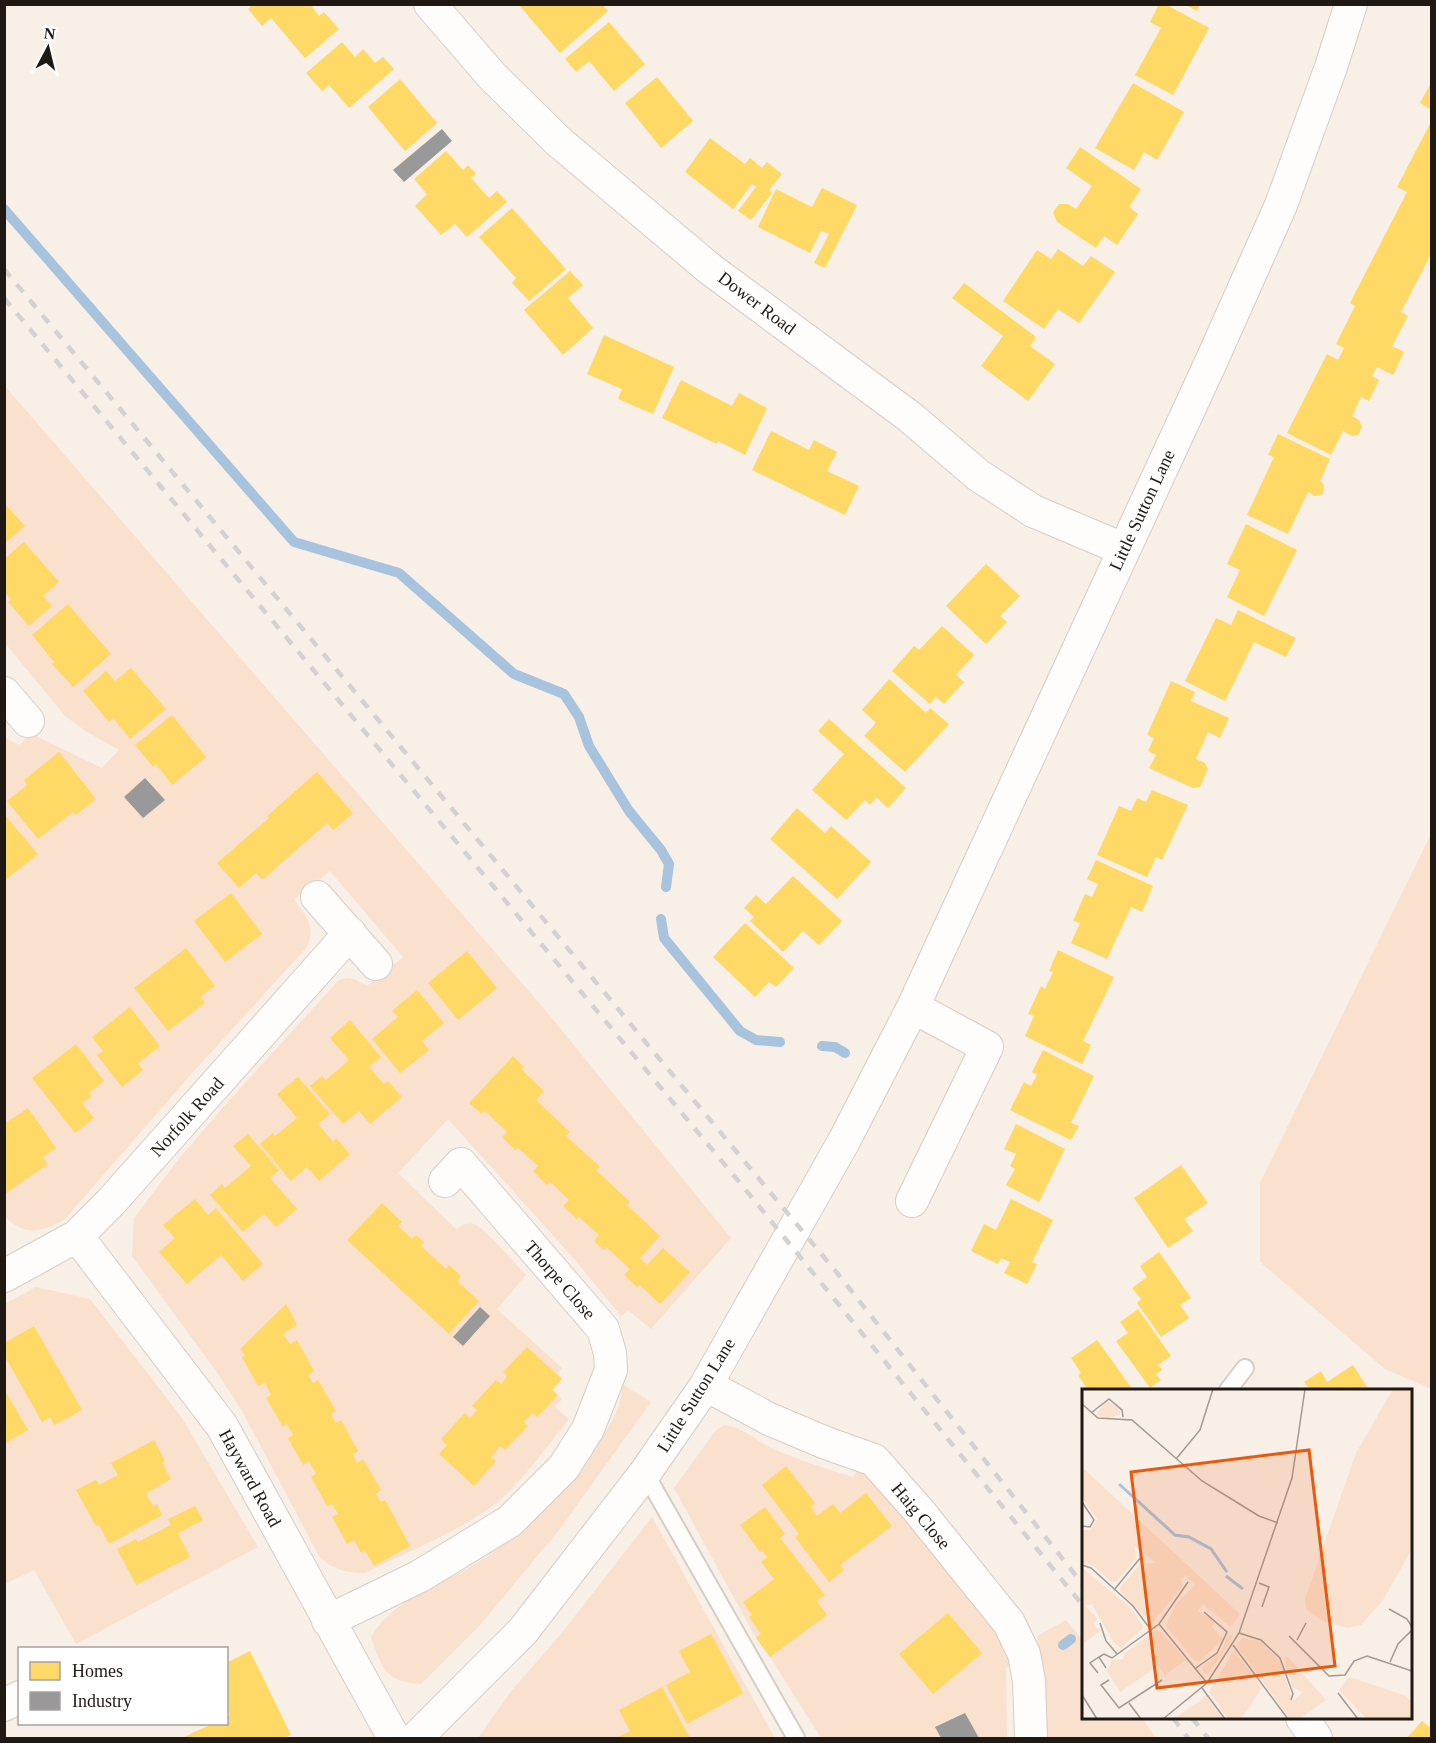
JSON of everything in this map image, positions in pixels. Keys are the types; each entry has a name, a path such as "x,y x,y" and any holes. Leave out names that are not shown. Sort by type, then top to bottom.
{"street":[{"name":"Dower Road","path":"430,4 492,76 558,141 710,269 910,417 978,475 1032,511 1124,549"},
{"name":"Little Sutton Lane","path":"416,1738 523,1631 645,1473 706,1385 844,1142 913,1007 1216,352 1281,205 1331,67 1351,4"},
{"path":"4,693 28,722"},
{"path":"317,897 376,964"},
{"name":"Norfolk Road","path":"5,1274 77,1236 119,1193 350,933"},
{"path":"912,1201 987,1047 913,1007"},
{"name":"Thorpe Close","path":"328,1621 420,1576 510,1521 564,1467 588,1429 603,1396 611,1370 610,1353 603,1329 461,1164 445,1181"},
{"name":"Hayward Road","path":"77,1236 222,1426 394,1738"},
{"name":"Haig Close","path":"706,1385 769,1419 874,1460 919,1511 1009,1623 1024,1654 1029,1682 1031,1738"},
{"path":"4,1705 18,1698"},
{"path":"1303,1719 1316,1738"}],"lane":[{"path":"1229,1389 1245,1368"},
{"path":"645,1473 796,1738"}],"shaded area":[{"path":"4,385 546,1011 731,1238 651,1329 628,1310 621,1316 575,1260 448,1119 398,1173 456,1229 469,1224 479,1227 526,1275 497,1309 562,1368 557,1375 562,1379 552,1390 562,1399 555,1407 569,1419 510,1491 486,1511 453,1530 365,1573 341,1570 319,1556 242,1411 216,1371 132,1256 134,1218 178,1160 226,1104 338,981 349,978 367,986 403,957 330,871 294,899 306,916 310,927 307,947 194,1071 65,1219 49,1227 28,1230 20,1228 5,1217 5,738 19,745 32,734 102,768 119,750 87,732 65,716 5,643"},
{"path":"1431,834 1431,1389 1385,1369 1260,1262 1260,1183"},
{"path":"36,1287 90,1299 182,1418 258,1547 76,1644 34,1570 5,1584 5,1304"},
{"path":"622,1384 651,1402 559,1530 480,1625 421,1684 409,1683 392,1676 382,1665 371,1637 381,1623 406,1602 478,1562 518,1533 535,1517 580,1468 606,1431 616,1413 621,1398"},
{"path":"725,1425 739,1429 776,1450 824,1468 853,1477 860,1469 877,1483 1002,1639 1013,1663 1006,1668 1007,1738 821,1738 756,1638 674,1488 716,1430"},
{"path":"652,1517 775,1738 478,1738 512,1690 561,1634"},
{"path":"1066,1620 1082,1640 1082,1719 1143,1719 1156,1738 1045,1738 1042,1664 1037,1636"}],"building: Homes":[{"path":"253,4 310,4 319,16 324,12 339,29 305,58 271,18 262,26 248,9"},
{"path":"518,4 602,4 608,11 560,53"},
{"path":"1159,4 1165,4 1209,28 1173,95 1135,75 1161,28 1150,22"},
{"path":"1184,4 1200,4 1197,11"},
{"path":"609,22 645,64 614,91 589,61 576,72 565,59"},
{"path":"342,42 355,57 363,49 375,63 383,57 394,69 349,108 329,85 322,91 306,73"},
{"path":"657,77 693,121 661,148 625,103"},
{"path":"400,79 437,123 405,151 368,107"},
{"path":"1432,81 1432,110 1420,103"},
{"path":"1133,83 1184,112 1157,160 1144,152 1134,170 1095,148"},
{"path":"1432,120 1432,252 1401,312 1408,316 1392,346 1404,352 1393,375 1377,367 1372,376 1379,380 1369,401 1361,397 1352,416 1359,420 1362,427 1358,435 1352,436 1343,431 1331,455 1287,433 1327,354 1338,360 1344,348 1336,344 1355,306 1350,303 1407,192 1397,187"},
{"path":"710,138 745,164 750,158 762,168 767,162 782,174 769,190 772,193 751,220 738,211 756,187 752,184 733,209 685,172"},
{"path":"1080,147 1141,189 1129,207 1138,214 1117,245 1104,236 1096,248 1057,222 1053,212 1059,204 1068,204 1076,209 1092,186 1066,168"},
{"path":"446,151 463,170 468,165 476,174 471,178 489,198 497,191 507,202 467,237 455,224 441,235 415,206 427,194 414,179"},
{"path":"822,188 857,205 825,268 814,263 829,234 821,231 810,253 758,227 776,189 812,207"},
{"path":"512,208 566,269 529,301 512,283 516,278 479,237"},
{"path":"1058,249 1083,266 1091,256 1115,272 1079,323 1058,309 1044,329 1003,301 1037,250 1051,259"},
{"path":"570,271 583,285 568,298 593,328 563,355 524,310"},
{"path":"964,283 1036,337 1030,346 1055,364 1028,401 981,366 1003,336 952,298"},
{"path":"604,335 674,367 653,414 618,399 622,389 587,374"},
{"path":"681,380 732,406 739,393 767,408 745,455 662,418"},
{"path":"771,431 809,450 814,440 837,452 827,471 859,486 845,515 752,470"},
{"path":"1278,434 1330,459 1320,481 1323,483 1323,494 1315,496 1308,492 1288,534 1247,515 1274,457 1268,455"},
{"path":"4,503 25,526 4,544"},
{"path":"1246,524 1297,550 1264,616 1227,597 1240,570 1227,564"},
{"path":"24,542 59,582 43,596 52,606 29,626 8,602 11,599 4,591 4,559"},
{"path":"986,564 1020,596 1000,616 1007,622 986,644 946,606"},
{"path":"68,604 111,654 73,687 52,664 54,662 32,635"},
{"path":"1238,610 1296,638 1286,657 1254,642 1225,701 1185,681 1216,618 1231,625"},
{"path":"942,626 974,655 956,675 964,682 944,704 936,697 930,704 892,671 914,646 919,650"},
{"path":"131,668 166,709 130,739 113,718 109,722 83,691 106,671 115,681"},
{"path":"889,679 926,713 930,708 949,724 905,772 864,736 876,723 862,710"},
{"path":"1171,681 1195,692 1191,701 1229,718 1220,738 1208,732 1196,759 1205,763 1208,769 1200,787 1193,788 1149,768 1156,755 1148,751 1154,738 1147,735"},
{"path":"172,715 206,757 172,785 156,764 153,767 135,745"},
{"path":"829,719 906,788 888,808 876,797 870,805 865,800 846,820 812,790 844,754 818,731"},
{"path":"59,752 96,799 76,815 73,812 38,839 7,801 27,785 24,780"},
{"path":"317,772 353,813 333,830 327,823 262,880 256,873 239,888 217,863"},
{"path":"1152,790 1188,805 1162,860 1156,857 1147,877 1097,855 1119,806 1131,811 1137,798 1146,802"},
{"path":"797,808 825,833 831,826 871,862 837,899 770,839"},
{"path":"4,814 38,854 4,881"},
{"path":"1096,860 1153,886 1142,912 1131,907 1107,959 1071,943 1080,923 1073,921 1085,894 1092,897 1098,884 1087,879"},
{"path":"793,876 842,921 819,945 803,931 783,952 750,921 754,917 744,908 756,895 766,904"},
{"path":"231,893 262,934 225,962 194,921"},
{"path":"745,923 794,968 776,987 769,982 755,997 713,957"},
{"path":"186,948 215,986 200,997 205,1003 168,1031 134,988"},
{"path":"1058,950 1114,977 1083,1041 1091,1045 1082,1064 1025,1036 1034,1016 1028,1014 1041,986 1045,989 1053,972 1049,971"},
{"path":"467,951 497,988 458,1020 428,983"},
{"path":"417,990 444,1023 422,1041 429,1050 400,1073 372,1039 398,1017 392,1011"},
{"path":"130,1007 160,1046 138,1063 143,1070 122,1087 97,1055 103,1051 92,1037"},
{"path":"350,1020 381,1057 369,1067 384,1084 388,1081 402,1097 370,1124 359,1111 343,1124 310,1086 322,1076 326,1080 349,1060 330,1038"},
{"path":"76,1044 104,1081 89,1093 92,1096 82,1103 94,1118 75,1133 32,1078"},
{"path":"1043,1050 1094,1076 1071,1123 1079,1126 1071,1140 1010,1110 1024,1082 1031,1086 1037,1075 1032,1072"},
{"path":"513,1056 524,1067 521,1069 544,1091 536,1100 570,1132 566,1136 600,1167 596,1170 630,1202 627,1205 660,1236 640,1258 647,1265 663,1248 690,1272 660,1304 640,1285 637,1287 624,1275 630,1269 606,1247 604,1250 594,1241 599,1235 563,1206 569,1200 550,1182 547,1185 533,1171 538,1166 518,1148 515,1150 502,1137 507,1132 485,1111 482,1114 469,1103"},
{"path":"298,1077 330,1114 318,1124 333,1142 336,1138 350,1154 319,1181 307,1167 291,1181 260,1144 273,1133 275,1136 297,1118 277,1094"},
{"path":"28,1108 56,1148 43,1157 48,1164 6,1193 4,1124"},
{"path":"1016,1124 1065,1149 1039,1202 1006,1185 1015,1169 1010,1166 1016,1154 1004,1149"},
{"path":"248,1134 279,1170 270,1178 297,1209 276,1227 264,1214 243,1232 210,1195 222,1184 225,1188 251,1166 233,1146"},
{"path":"1181,1165 1208,1203 1184,1219 1193,1231 1168,1248 1134,1198"},
{"path":"195,1199 208,1215 216,1208 263,1264 243,1281 221,1255 187,1284 159,1252 175,1238 163,1225"},
{"path":"1011,1199 1053,1220 1032,1262 1037,1264 1027,1284 1004,1273 1010,1262 1001,1258 998,1264 971,1251 984,1224 996,1230"},
{"path":"382,1203 402,1222 398,1226 412,1239 416,1235 424,1242 421,1246 446,1269 449,1265 461,1276 457,1281 479,1301 449,1334 347,1240"},
{"path":"1159,1252 1191,1298 1180,1305 1189,1318 1161,1337 1137,1303 1141,1299 1132,1288 1147,1277 1140,1266"},
{"path":"286,1304 297,1325 283,1334 290,1344 297,1340 314,1371 308,1375 313,1383 318,1380 336,1411 331,1414 336,1423 341,1420 358,1451 353,1454 357,1463 363,1459 381,1490 376,1494 381,1502 385,1500 410,1546 374,1566 365,1551 361,1553 354,1540 347,1544 332,1517 338,1514 332,1504 327,1506 311,1477 316,1474 309,1461 303,1465 288,1438 293,1435 287,1424 283,1427 266,1398 271,1395 265,1383 258,1386 242,1357 245,1355 240,1349"},
{"path":"1138,1309 1171,1356 1158,1365 1162,1370 1156,1374 1161,1380 1150,1388 1116,1341 1128,1333 1120,1322"},
{"path":"34,1326 82,1410 54,1425 50,1417 42,1422 4,1355 4,1343"},
{"path":"1097,1340 1132,1389 1087,1389 1078,1375 1081,1373 1071,1358"},
{"path":"527,1347 562,1379 552,1390 558,1395 537,1417 532,1413 524,1422 528,1426 505,1450 500,1446 491,1457 496,1461 474,1486 439,1454 447,1445 441,1439 465,1413 470,1418 477,1410 472,1406 496,1380 501,1384 507,1376 503,1372"},
{"path":"1353,1365 1368,1389 1309,1389 1304,1382 1321,1371 1327,1382"},
{"path":"4,1389 28,1430 4,1444"},
{"path":"154,1440 165,1461 162,1463 171,1479 146,1493 153,1506 157,1504 162,1515 109,1544 76,1490 96,1480 99,1485 118,1475 111,1463"},
{"path":"786,1466 815,1503 811,1507 817,1516 833,1504 840,1513 866,1493 892,1526 840,1565 844,1570 829,1582 795,1537 799,1534 762,1485"},
{"path":"195,1506 203,1520 178,1533 190,1557 136,1585 117,1549 136,1539 138,1542 171,1525 168,1519"},
{"path":"765,1507 785,1534 780,1538 825,1595 817,1601 827,1615 770,1657 756,1638 761,1634 749,1617 752,1615 743,1602 774,1579 761,1562 767,1557 762,1550 760,1552 740,1525"},
{"path":"948,1613 982,1653 933,1694 899,1654"},
{"path":"711,1634 743,1693 687,1724 666,1685 690,1672 679,1651"},
{"path":"250,1651 291,1735 284,1738 182,1738 210,1725 228,1725 230,1715 228,1712 228,1662"},
{"path":"662,1687 690,1738 616,1738 630,1731 619,1710"},
{"path":"1422,1721 1432,1729 1432,1738 1407,1738"}],"building: Industry":[{"path":"442,129 452,141 404,182 393,170"},
{"path":"145,778 165,800 143,818 124,797"},
{"path":"480,1307 490,1316 463,1346 453,1337"},
{"path":"965,1713 979,1738 941,1738 935,1727"}],"waterway":[{"path":"4,209 294,542 399,573 514,674 564,694 579,717 589,746 629,811 661,850 669,864 666,887"},
{"path":"661,919 664,938 740,1031 756,1040 780,1042"},
{"path":"822,1046 835,1047 845,1053"},
{"path":"1063,1645 1071,1639"}],"railway":[{"path":"4,269 838,1274 1082,1583"},
{"path":"4,298 745,1189 1082,1605"},
{"path":"1174,1719 1188,1738"},
{"path":"1193,1719 1208,1738"}]}
